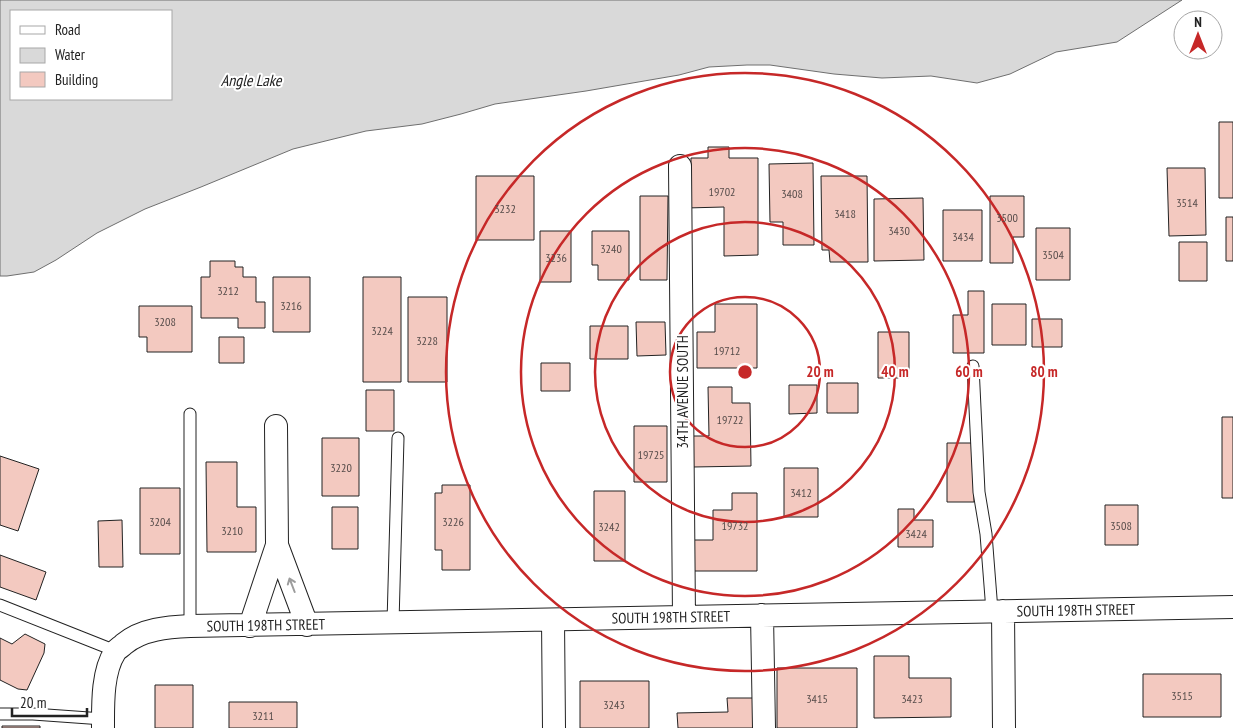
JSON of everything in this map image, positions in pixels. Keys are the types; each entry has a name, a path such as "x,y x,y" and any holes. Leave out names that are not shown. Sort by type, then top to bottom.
{"street":[{"name":"34TH AVENUE SOUTH","path":"680,166 684,617"},
{"path":"250,626 277,545 276,426"},
{"path":"277,545 307,625"},
{"name":"SOUTH 198TH STREET","path":"116,651 127,641 158,629 190,626 1233,607"},
{"path":"998,611 1004,728"},
{"path":"762,615 764,728"},
{"path":"553,620 554,728"},
{"path":"103,724 104,691 108,669 116,651"}],"lane":[{"path":"973,366 979,492 998,611"},
{"path":"190,414 190,626"},
{"path":"392,623 398,438"},
{"path":"0,605 116,651"},
{"path":"0,714 33,714 103,724"}],"water":[{"name":"Angle Lake","path":"0,0 1182,0 1117,42 1056,52 1010,74 977,83 931,76 882,78 834,74 770,65 709,67 679,75 495,104 422,124 366,131 293,149 145,209 97,233 34,272 0,276"}],"building":[{"path":"1219,122 1233,122 1233,198 1219,198"},
{"path":"708,147 729,147 729,158 758,158 758,255 724,256 724,207 686,208 691,175 691,158 708,158"},
{"path":"813,163 814,245 783,245 783,222 770,222 769,164"},
{"path":"1167,168 1205,168 1206,235 1169,236"},
{"path":"476,176 534,176 534,240 476,240"},
{"path":"821,176 867,176 868,262 830,262 829,250 822,250"},
{"path":"640,196 668,196 667,280 640,280"},
{"path":"990,196 1024,196 1024,237 1013,237 1013,263 990,263"},
{"path":"923,198 924,260 874,261 874,199"},
{"path":"943,210 982,210 982,261 943,261"},
{"path":"1226,217 1233,217 1233,261 1226,261"},
{"path":"1036,228 1070,228 1070,280 1036,280"},
{"path":"540,231 571,231 571,282 540,282"},
{"path":"592,231 629,231 629,280 598,280 598,265 592,265"},
{"path":"1179,242 1207,242 1207,281 1179,281"},
{"path":"210,261 235,261 235,267 243,267 243,277 256,277 256,302 265,302 265,328 238,328 238,318 201,318 201,277 210,277"},
{"path":"273,277 310,277 310,332 273,332"},
{"path":"363,277 401,277 401,382 363,382"},
{"path":"968,291 984,291 984,353 953,353 953,315 968,315"},
{"path":"408,297 447,297 447,382 408,382"},
{"path":"715,304 757,304 757,368 697,368 697,332 715,332"},
{"path":"992,304 1026,304 1026,345 992,345"},
{"path":"139,306 192,306 192,352 147,352 147,337 139,337"},
{"path":"1032,319 1062,319 1062,347 1032,347"},
{"path":"636,322 665,322 666,355 637,356"},
{"path":"590,326 628,326 628,359 590,359"},
{"path":"878,332 909,332 909,378 878,378"},
{"path":"219,337 244,337 244,363 219,363"},
{"path":"541,363 570,363 570,391 541,391"},
{"path":"827,383 858,383 858,413 827,413"},
{"path":"789,385 817,385 817,413 789,414"},
{"path":"708,387 732,387 732,403 750,403 751,466 693,467 693,436 709,436"},
{"path":"366,390 394,390 394,431 366,431"},
{"path":"1222,417 1233,417 1233,498 1222,498"},
{"path":"634,426 667,426 667,482 634,482"},
{"path":"322,438 359,438 359,496 322,496"},
{"path":"947,443 974,443 974,502 947,502"},
{"path":"0,456 39,469 18,531 0,525"},
{"path":"206,462 237,462 237,507 256,507 256,552 207,552"},
{"path":"784,468 818,468 818,517 784,517"},
{"path":"442,485 470,485 470,570 442,570 442,550 435,550 435,493 442,493"},
{"path":"140,488 180,488 180,554 140,554"},
{"path":"594,491 625,491 625,561 594,561"},
{"path":"732,493 757,493 757,571 693,571 693,540 713,540 713,510 732,510"},
{"path":"1105,505 1138,505 1138,545 1105,545"},
{"path":"332,507 358,507 358,549 332,549"},
{"path":"898,509 914,509 914,520 933,520 933,547 898,547"},
{"path":"122,520 123,567 99,567 98,521"},
{"path":"0,555 46,572 36,600 0,587"},
{"path":"25,634 45,644 44,653 27,690 18,689 0,680 0,638 12,644"},
{"path":"874,656 909,656 909,678 951,678 951,717 874,718"},
{"path":"777,668 857,668 857,728 777,728"},
{"path":"1143,674 1221,674 1221,717 1143,717"},
{"path":"580,681 649,681 649,728 580,728"},
{"path":"155,685 193,685 193,728 155,728"},
{"path":"727,698 754,698 755,728 678,728 677,713 728,712"},
{"path":"229,702 297,702 297,728 229,728"},
{"path":"2,726 40,726 40,728 2,728"}]}
